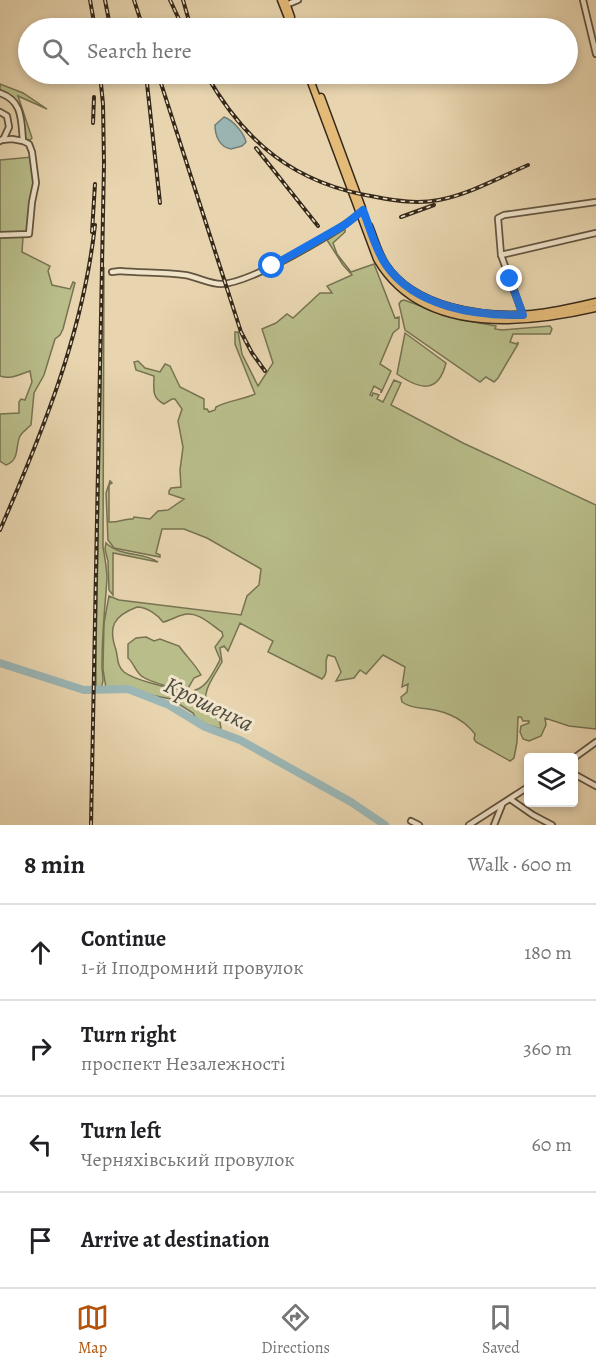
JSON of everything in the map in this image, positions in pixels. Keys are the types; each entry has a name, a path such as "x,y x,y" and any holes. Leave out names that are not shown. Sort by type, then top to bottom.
{"main road":[{"path":"284,3 290,18"},
{"path":"314,84 378,259 386,272 406,294 431,306 462,316 509,321 548,318 596,308"},
{"path":"361,211 386,265 411,290 434,301 467,311 500,315 523,315 562,310 596,302"}],"street":[{"path":"284,3 298,0"},
{"path":"583,0 596,54"},
{"path":"0,93 10,97 16,105 21,117 23,141"},
{"path":"0,112 7,116 9,127 1,140"},
{"path":"0,235 30,233 32,202 37,185 29,144 12,139 1,140"},
{"path":"523,315 501,255 498,222 501,216 596,202"},
{"path":"112,272 185,275 216,284 226,283 268,269 340,228 361,211"},
{"path":"501,255 596,233"},
{"path":"578,755 596,742"},
{"path":"578,777 596,786"},
{"path":"469,825 524,790"},
{"path":"510,800 533,816 552,825"},
{"path":"494,825 503,805"},
{"path":"409,823 419,825"}],"green space":[{"path":"0,84 23,93 47,109 18,96 32,138 30,140 25,139 17,105 13,99 0,90"},
{"path":"32,157 34,181 28,230 23,237 22,252 50,266 48,271 52,285 70,289 73,282 75,283 63,329 55,339 44,375 34,393 31,425 20,436 13,460 6,465 0,461 0,414 19,413 19,402 21,399 25,400 32,382 30,371 12,377 0,376 0,160"},
{"path":"345,229 345,232 333,243 337,254 351,272 374,264 395,318 399,317 399,328 393,333 380,364 391,371 381,393 381,390 374,386 370,395 372,396 373,393 379,395 377,399 383,402 394,380 401,383 391,405 463,443 596,505 596,729 569,726 545,718 546,725 541,736 529,741 523,739 520,732 521,726 529,721 523,721 521,717 518,717 517,742 514,758 510,761 476,742 475,734 457,718 443,712 412,707 402,702 401,697 407,692 408,684 402,687 405,667 383,655 366,674 360,670 354,678 336,681 341,672 335,657 328,655 326,673 322,679 268,652 273,641 240,623 228,651 224,646 220,648 222,662 207,691 207,710 220,722 221,729 202,723 193,713 171,699 106,688 103,669 104,623 109,596 119,600 241,615 247,596 259,585 261,569 207,538 184,529 162,529 156,553 160,557 114,548 108,540 106,493 110,481 112,483 109,485 109,522 134,517 150,519 158,511 168,510 184,499 169,494 171,488 181,487 180,470 183,447 178,421 182,409 175,399 164,404 157,398 154,392 154,376 136,370 134,362 138,361 145,368 160,372 165,364 170,366 180,387 204,399 204,409 209,412 220,405 255,394 235,344 235,332 238,332 242,354 258,386 273,363 262,329 276,323 287,314 293,318 320,293 332,293 327,286 352,275 343,265 327,240","holes":["137,607 152,612 163,622 182,615 199,616 222,632 223,636 215,647 219,662 206,682 195,690 194,700 168,688 134,678 120,667 113,635 114,623 122,614"]},
{"path":"104,267 103,547 107,579 103,680 100,689 96,686 96,653"},
{"path":"404,300 457,319 496,326 495,329 550,326 552,329 550,334 513,334 510,342 517,344 518,342 518,344 498,378 494,382 486,377 480,382 405,330 399,304"},
{"path":"405,333 446,363 438,380 433,384 420,386 397,374"},
{"path":"106,543 125,553 158,562 113,553 113,595 109,590"},
{"path":"146,637 179,646 196,667 201,675 194,678 186,692 143,677 128,658 128,644 136,638"}],"water":[{"path":"224,117 243,135 246,142 242,146 227,148 218,140 215,125"}],"waterway":[{"name":"Крошенка","path":"0,663 84,690 128,689 169,705 205,727 240,740 351,802 385,825"}],"railway":[{"path":"90,0 93,18"},
{"path":"105,0 108,18"},
{"path":"134,0 140,18"},
{"path":"170,0 178,18"},
{"path":"183,0 188,18"},
{"path":"91,825 104,164 101,84"},
{"path":"147,84 160,203"},
{"path":"161,84 241,332 265,371"},
{"path":"212,84 238,120 275,156 297,171 347,191 399,201 431,201 473,190 528,165"},
{"path":"93,123 94,97"},
{"path":"256,148 318,226"},
{"path":"92,232 95,184"},
{"path":"401,217 434,205"},
{"path":"0,530 46,418 71,343 89,265 95,225"}],"route":[{"path":"272,266 346,224 363,210 386,265 411,290 425,297 467,311 523,315 510,279"}]}
